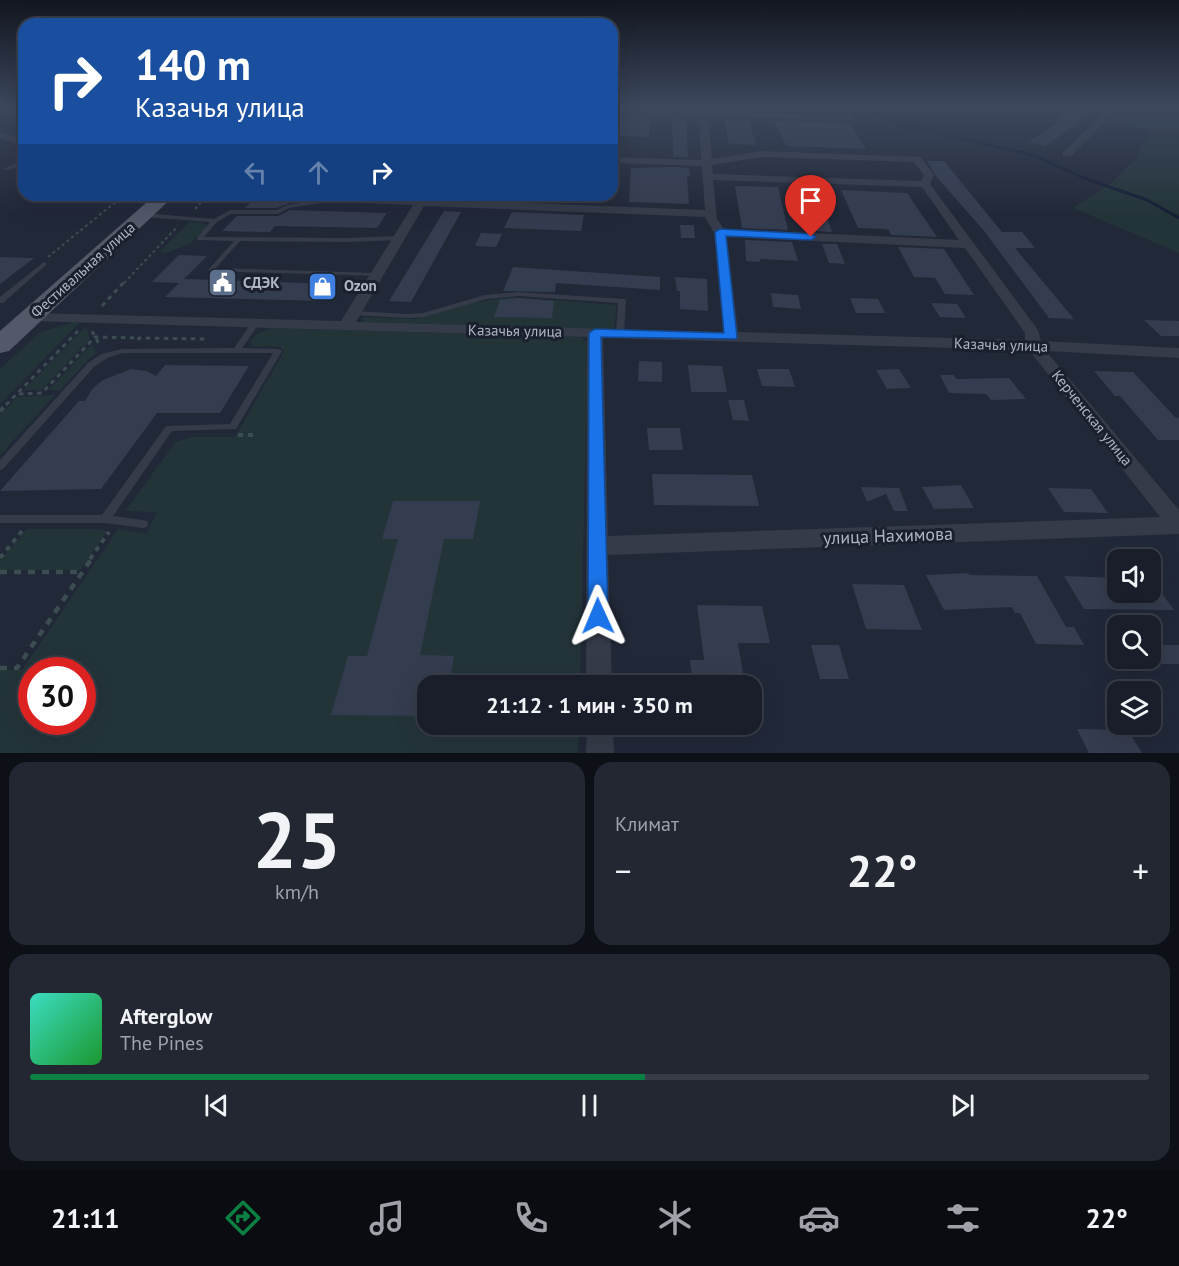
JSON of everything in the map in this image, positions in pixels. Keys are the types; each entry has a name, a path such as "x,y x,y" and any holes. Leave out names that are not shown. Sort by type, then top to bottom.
{"main road":[{"name":"Фестивальная улица","path":"2,341 31,317 144,205"}],"street":[{"path":"705,143 706,163 710,177 711,219 720,232 731,337"},
{"path":"1067,154 1078,143"},
{"name":"Керченская улица","path":"706,163 762,154 917,159 929,175 925,184 1033,333 1034,345 1179,525"},
{"path":"618,160 706,163"},
{"path":"710,177 925,184"},
{"path":"404,201 711,214"},
{"path":"345,327 421,202"},
{"path":"720,232 969,244"},
{"name":"Казачья улица","path":"31,317 1034,345 1179,353"},
{"path":"595,333 599,675"},
{"name":"улица Нахимова","path":"597,546 1179,525"},
{"path":"600,735 600,753"}],"lane":[{"path":"6,169 18,164"},
{"path":"316,201 287,207 278,212 230,212 215,221 199,239 399,238"},
{"path":"144,205 185,219 215,221"},
{"path":"238,240 211,270 376,275"},
{"path":"0,301 44,264"},
{"path":"353,313 424,315 485,297 518,294 622,301 620,333"},
{"path":"236,350 255,324"},
{"path":"0,466 91,365 104,356 122,351 278,351 233,427 169,428 105,519"},
{"path":"0,519 105,519 143,524"}],"path":[{"path":"44,264 49,256 117,201"},
{"path":"0,411 202,201"},
{"path":"90,319 89,326 104,356"},
{"path":"17,394 42,393 95,337 139,338"},
{"path":"0,558 26,527"},
{"path":"0,572 82,572"}],"shaded area":[{"path":"1143,143 1179,143 1179,253 1073,208 1111,183 1137,158"},
{"path":"190,222 203,223 208,226 190,244 164,254 160,251"},
{"path":"510,297 617,305 614,328 607,330 377,325 362,322 363,317 414,319 459,305"},
{"path":"80,322 0,404 0,369 41,332"},
{"path":"86,326 90,339 41,390 24,390"},
{"path":"270,328 581,337 588,343 580,675 417,675 417,735 579,735 578,753 0,753 0,670 18,670 18,735 96,735 96,657 31,657 118,529 146,534 157,512 125,511 176,442 192,437 235,437 284,351 280,347 252,346 251,341 256,335"},
{"path":"92,344 97,353 60,390 49,390"},
{"path":"55,395 0,455 0,415 17,397"},
{"path":"27,529 107,531 80,570 0,570 0,561"}],"building":[{"path":"673,143 687,143 688,157 673,157"},
{"path":"755,143 756,145 729,144"},
{"path":"785,143 862,143 866,149 786,146"},
{"path":"927,161 944,161 1002,232 1022,232 1035,248 1015,248 1074,319 1049,318 984,231 936,176"},
{"path":"631,168 689,168 690,176 687,176 689,204 629,202"},
{"path":"735,186 778,187 788,230 742,228"},
{"path":"802,189 817,189 832,232 817,231"},
{"path":"841,190 907,193 937,237 891,235 889,230 858,228"},
{"path":"252,201 296,201 276,208 245,208"},
{"path":"540,201 586,201 586,203"},
{"path":"290,210 387,213 377,228 275,226 270,232 222,231 237,216 278,216"},
{"path":"444,211 461,212 411,302 389,301"},
{"path":"512,212 584,215 581,231 504,228"},
{"path":"680,225 694,225 695,238 681,238"},
{"path":"481,233 502,234 496,247 475,246"},
{"path":"745,240 792,242 798,261 760,259 760,262 746,261"},
{"path":"822,244 837,244 845,264 829,263"},
{"path":"898,247 944,249 974,295 945,294 935,278 914,277"},
{"path":"179,255 207,256 184,279 336,284 325,301 165,297 179,283 152,282"},
{"path":"0,257 34,258 0,284"},
{"path":"513,267 660,277 660,290 556,283 555,292 503,291"},
{"path":"675,277 707,279 708,311 680,309 680,291 677,291"},
{"path":"771,293 798,295 801,309 773,307"},
{"path":"518,298 554,301 552,318 494,317 500,300"},
{"path":"850,298 878,299 885,313 856,313"},
{"path":"931,303 957,304 966,318 940,317"},
{"path":"1144,320 1179,321 1179,336 1161,336"},
{"path":"639,361 662,362 662,382 638,381"},
{"path":"165,365 249,366 220,413 157,413 101,489 0,491 79,401 85,401 93,388 103,380 131,369 147,371 156,376"},
{"path":"688,365 722,366 727,392 691,392"},
{"path":"757,369 789,369 795,387 762,386"},
{"path":"899,369 911,388 887,389 876,370"},
{"path":"1094,371 1133,372 1175,417 1179,418 1179,440 1158,440 1120,396 1115,396"},
{"path":"940,375 954,375 956,379 1009,378 1026,399 991,400 986,394 949,393"},
{"path":"728,400 744,400 749,421 733,420"},
{"path":"647,428 680,428 683,450 649,450"},
{"path":"652,474 752,475 759,506 654,505"},
{"path":"961,485 974,508 934,509 922,487"},
{"path":"861,487 899,488 908,511 894,511 886,494 867,502"},
{"path":"1048,488 1091,489 1108,513 1064,512"},
{"path":"393,501 480,501 473,539 444,539 420,655 454,656 451,675 417,675 417,716 331,715 348,656 367,656 398,539 382,539"},
{"path":"968,573 969,575 1037,576 1066,627 1074,627 1084,645 1036,644 1020,613 1015,613 1012,607 944,610 926,575"},
{"path":"1064,576 1107,578 1107,603 1161,603 1161,592 1174,610 1084,609"},
{"path":"852,584 904,585 922,630 866,629"},
{"path":"697,605 762,606 770,643 738,643 743,675 692,675 690,660 704,660"},
{"path":"811,645 839,645 849,679 820,679"},
{"path":"1161,645 1179,645 1179,664 1162,664"},
{"path":"1077,729 1107,730 1107,735 1131,735 1142,753 1089,753"}],"waterway":[{"path":"982,143 1035,156 1084,178 1147,200 1179,218"}],"place":[{"name":"СДЭК","path":"222,283"},
{"name":"Ozon","path":"323,286"}],"route":[{"path":"598,616 595,333 731,337 720,232 811,237"}]}
